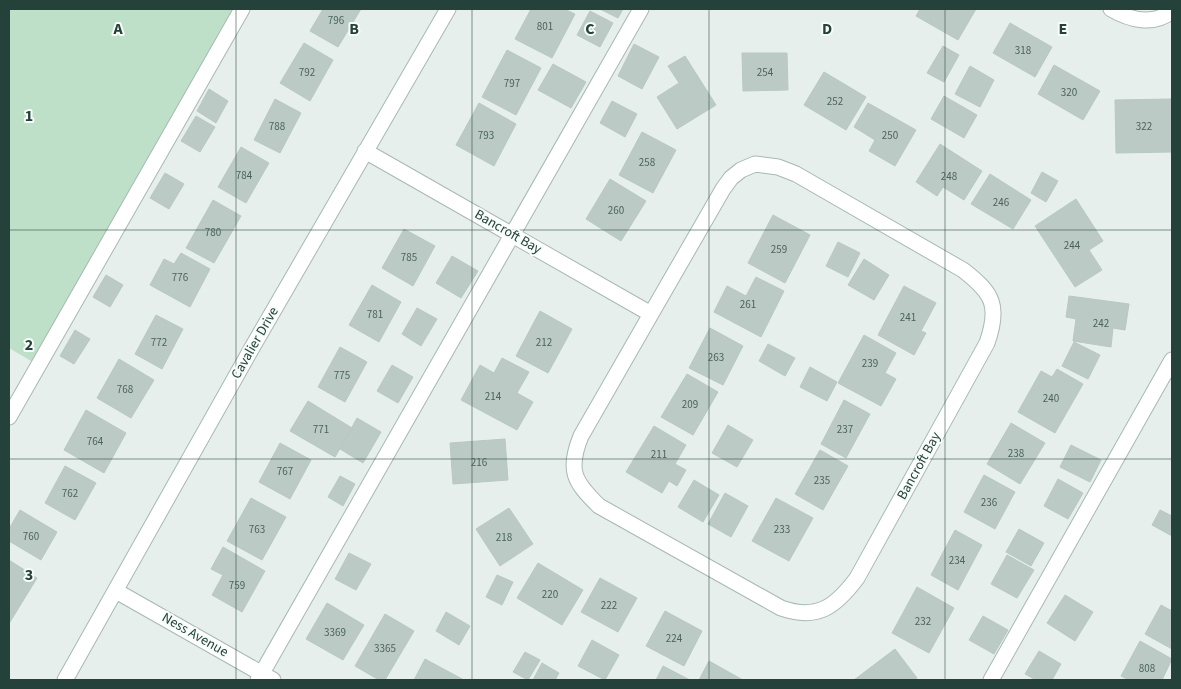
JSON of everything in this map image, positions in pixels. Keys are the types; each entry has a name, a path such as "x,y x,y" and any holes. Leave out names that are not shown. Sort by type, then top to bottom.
{"street":[{"path":"9,417 242,9"},
{"name":"Cavalier Drive","path":"65,680 365,151 448,9"},
{"path":"264,678 512,234 641,9"},
{"path":"1111,9 1137,20 1154,20 1172,11"},
{"name":"Bancroft Bay","path":"365,151 650,314"},
{"name":"Bancroft Bay","path":"754,164 778,167 796,174 963,270 982,284 992,299 994,312 987,343 856,578 843,596 831,607 818,612 805,613 781,608 600,506 585,491 573,474 574,453 581,436 650,314 723,189 741,170 754,164"},
{"path":"991,680 1172,360"},
{"name":"Ness Avenue","path":"116,591 264,678"}],"green space":[{"path":"9,9 244,9 38,365 9,348"}],"building":[{"path":"323,9 361,9 338,47 310,31"},
{"path":"531,9 564,9 575,14 552,58 515,39"},
{"path":"600,9 623,9 618,18"},
{"path":"920,9 976,9 958,40 916,16"},
{"path":"590,11 613,23 600,47 577,35"},
{"path":"1010,23 1052,47 1035,77 993,53"},
{"path":"304,43 333,60 310,101 280,83"},
{"path":"634,44 659,57 642,89 618,76"},
{"path":"943,46 959,55 944,82 927,73"},
{"path":"507,50 541,68 516,115 482,97"},
{"path":"742,53 787,53 788,90 743,91"},
{"path":"685,56 716,105 677,129 657,97 679,83 668,66"},
{"path":"553,64 586,82 571,108 538,90"},
{"path":"1054,65 1100,91 1083,120 1038,94"},
{"path":"970,66 994,80 980,107 955,94"},
{"path":"824,72 866,97 846,130 804,105"},
{"path":"209,89 228,101 216,123 197,111"},
{"path":"944,96 977,115 964,138 931,119"},
{"path":"275,99 301,113 280,153 254,140"},
{"path":"1172,99 1172,152 1116,153 1115,100"},
{"path":"612,101 637,114 625,137 600,123"},
{"path":"479,103 516,124 494,166 456,145"},
{"path":"868,103 916,130 895,166 869,151 875,140 854,127"},
{"path":"196,116 215,127 200,152 181,141"},
{"path":"642,132 676,150 653,193 619,175"},
{"path":"940,144 982,171 964,200 943,187 937,196 916,182"},
{"path":"241,147 269,163 246,203 218,187"},
{"path":"1042,172 1058,181 1046,202 1031,193"},
{"path":"165,173 184,184 169,209 150,198"},
{"path":"990,174 1031,200 1013,229 971,204"},
{"path":"610,179 646,201 621,241 586,219"},
{"path":"1076,199 1103,241 1089,250 1102,270 1075,287 1035,226"},
{"path":"213,200 241,216 214,263 186,248"},
{"path":"773,215 810,235 785,283 748,263"},
{"path":"404,229 435,246 413,286 382,268"},
{"path":"838,242 860,253 848,277 826,266"},
{"path":"181,253 210,269 190,307 150,285 164,259 174,264"},
{"path":"452,256 478,271 461,298 436,283"},
{"path":"864,259 889,275 874,300 848,285"},
{"path":"106,275 123,285 110,307 93,297"},
{"path":"756,277 784,291 761,337 714,312 727,286 746,296"},
{"path":"372,285 401,302 379,342 349,325"},
{"path":"904,286 936,303 921,331 926,333 914,355 878,335"},
{"path":"1069,296 1129,304 1125,330 1113,328 1111,347 1073,341 1076,319 1066,317"},
{"path":"417,308 437,319 421,346 402,334"},
{"path":"540,311 572,329 548,373 516,356"},
{"path":"156,315 183,329 162,369 135,354"},
{"path":"710,328 743,346 723,385 689,368"},
{"path":"75,330 90,339 74,364 60,356"},
{"path":"864,335 896,353 885,373 896,379 881,406 838,383"},
{"path":"1074,342 1100,355 1088,379 1062,366"},
{"path":"768,344 795,358 785,376 759,361"},
{"path":"340,347 367,362 345,402 318,387"},
{"path":"502,358 529,372 517,393 533,402 517,430 461,400 480,365 494,373"},
{"path":"119,359 154,380 131,418 97,398"},
{"path":"392,365 413,377 398,403 377,391"},
{"path":"810,367 837,382 827,401 800,387"},
{"path":"1057,369 1083,384 1055,433 1018,412 1041,371 1052,377"},
{"path":"687,374 718,392 693,435 661,417"},
{"path":"844,400 870,414 846,458 821,444"},
{"path":"308,401 352,428 335,457 290,431"},
{"path":"86,410 126,433 104,473 64,450"},
{"path":"357,418 381,432 363,463 340,449"},
{"path":"1011,423 1045,443 1020,484 987,464"},
{"path":"728,425 753,440 737,467 712,453"},
{"path":"654,426 686,445 675,464 686,470 677,486 669,481 662,493 626,472"},
{"path":"505,439 508,480 453,484 450,443"},
{"path":"280,443 311,460 290,499 259,482"},
{"path":"1071,445 1101,460 1090,482 1060,467"},
{"path":"820,450 848,466 823,510 795,494"},
{"path":"65,466 96,483 75,520 45,503"},
{"path":"984,475 1015,492 995,529 964,512"},
{"path":"340,476 355,484 343,506 328,497"},
{"path":"1058,479 1083,493 1068,519 1044,506"},
{"path":"694,480 719,495 703,522 678,507"},
{"path":"725,493 748,506 731,537 708,524"},
{"path":"251,498 286,517 262,560 227,541"},
{"path":"776,498 813,518 789,561 752,541"},
{"path":"509,508 533,544 500,566 476,529"},
{"path":"20,510 57,532 41,560 9,541 9,529"},
{"path":"1160,510 1172,516 1172,536 1152,525"},
{"path":"1019,529 1044,543 1031,566 1006,552"},
{"path":"955,530 982,545 958,590 931,575"},
{"path":"223,547 265,571 242,612 212,595 223,575 211,569"},
{"path":"349,553 371,564 356,590 335,579"},
{"path":"1007,555 1034,570 1017,598 991,584"},
{"path":"9,560 37,578 10,622 9,621"},
{"path":"538,563 583,590 562,625 517,598"},
{"path":"497,575 513,582 502,605 486,597"},
{"path":"600,578 637,598 618,632 581,612"},
{"path":"917,587 954,608 929,653 892,633"},
{"path":"1065,595 1093,612 1075,641 1047,623"},
{"path":"327,603 364,625 343,660 306,639"},
{"path":"1161,605 1172,611 1172,649 1145,634"},
{"path":"665,611 702,631 684,666 646,646"},
{"path":"446,612 470,626 459,645 436,631"},
{"path":"385,614 414,631 385,680 379,680 355,666"},
{"path":"983,616 1008,630 994,654 969,640"},
{"path":"592,640 619,655 605,680 578,666"},
{"path":"1140,641 1172,659 1162,680 1129,680 1121,676"},
{"path":"895,649 917,678 914,680 854,680"},
{"path":"1039,651 1061,664 1052,680 1036,680 1025,674"},
{"path":"525,652 540,660 528,680 513,672"},
{"path":"425,659 464,680 414,680"},
{"path":"709,661 743,680 699,680"},
{"path":"542,663 559,673 555,680 533,680"},
{"path":"663,666 690,680 656,680"}]}
